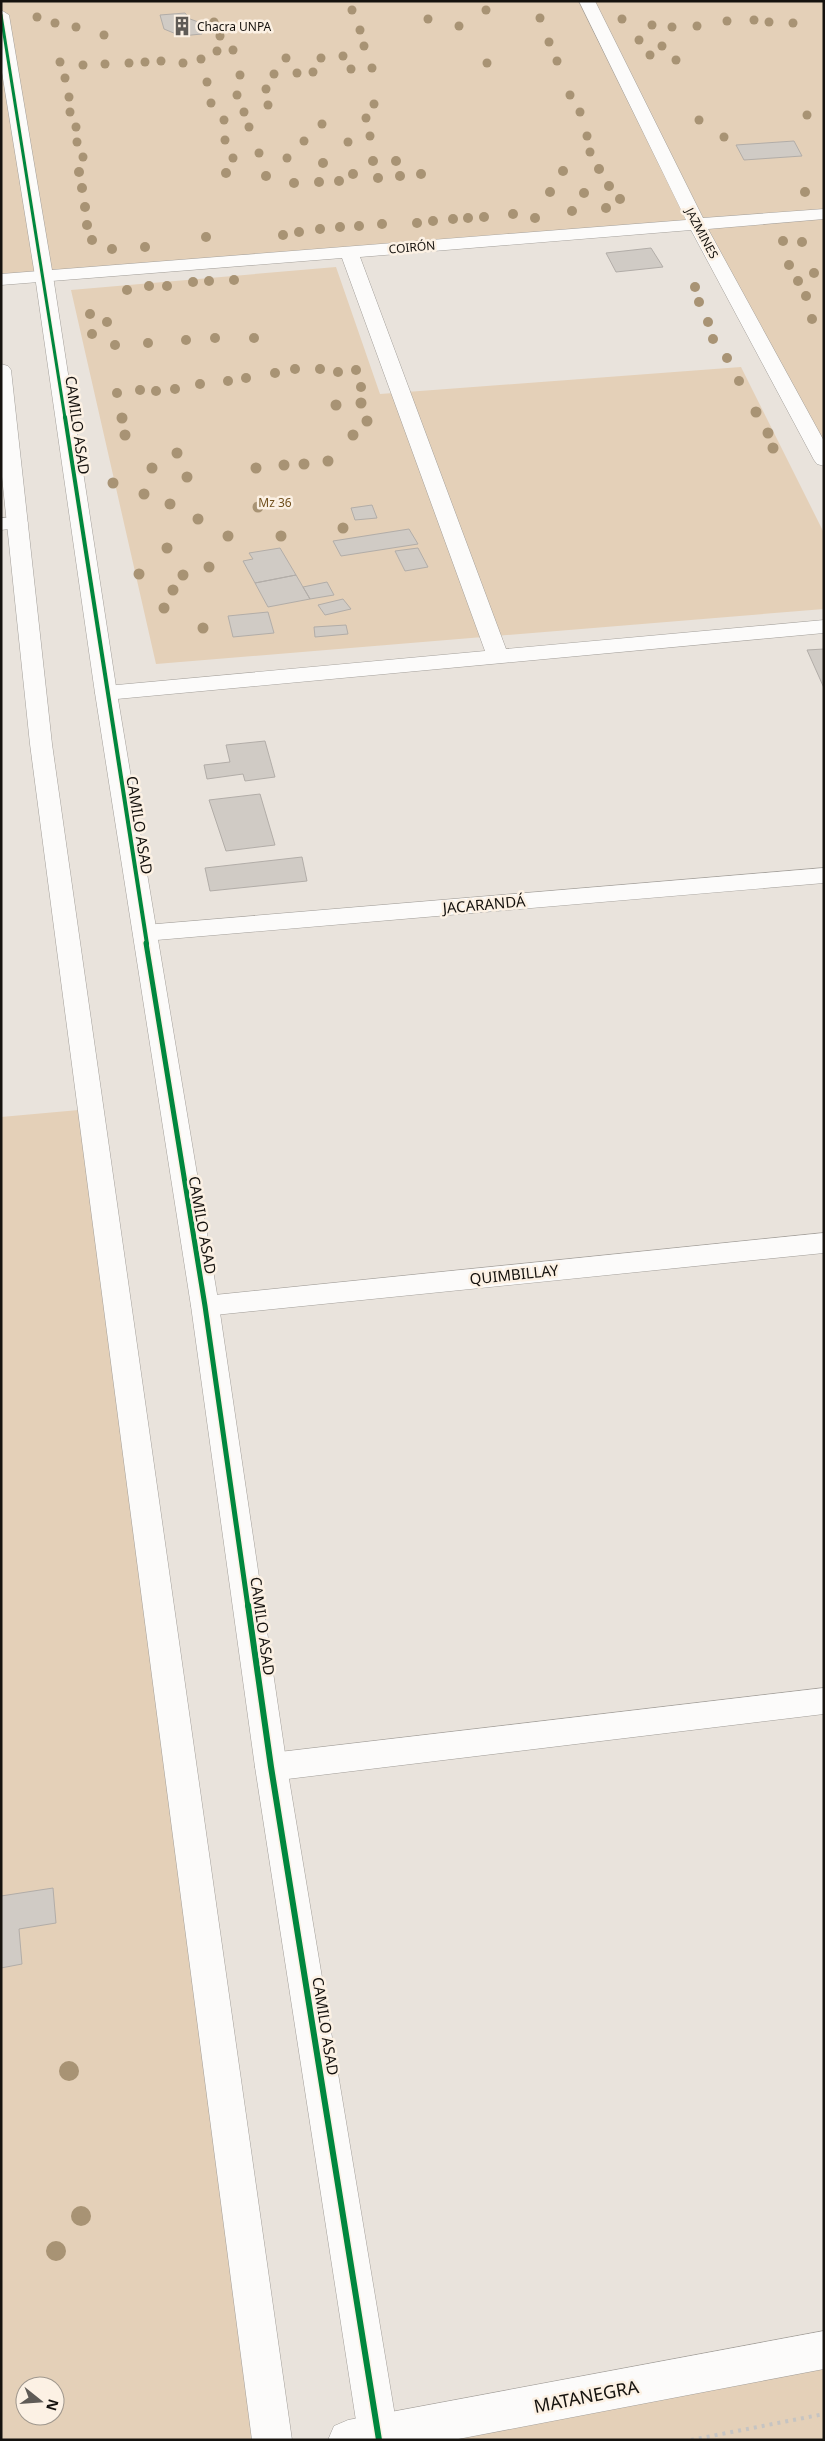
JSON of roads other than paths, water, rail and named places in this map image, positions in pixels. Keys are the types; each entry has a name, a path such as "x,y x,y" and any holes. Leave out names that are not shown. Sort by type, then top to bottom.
{"street":[{"name":"JAZMINES","path":"588,1 697,224 824,460"},
{"name":"CAMILO ASAD","path":"1,15 44,276 106,693 204,1306 369,2438"},
{"name":"COIRÓN","path":"1,280 824,214"},
{"path":"349,252 498,657"},
{"path":"1,370 10,524 272,2440"},
{"path":"106,693 824,626"},
{"name":"JACARANDÁ","path":"145,933 824,875"},
{"name":"QUIMBILLAY","path":"204,1306 824,1243"},
{"path":"271,1767 824,1701"},
{"name":"MATANEGRA","path":"369,2438 824,2350"}],"place":[{"name":"Chacra UNPA","path":"182,26"}],"park label":[{"name":"Mz 36","path":"275,502"}]}
